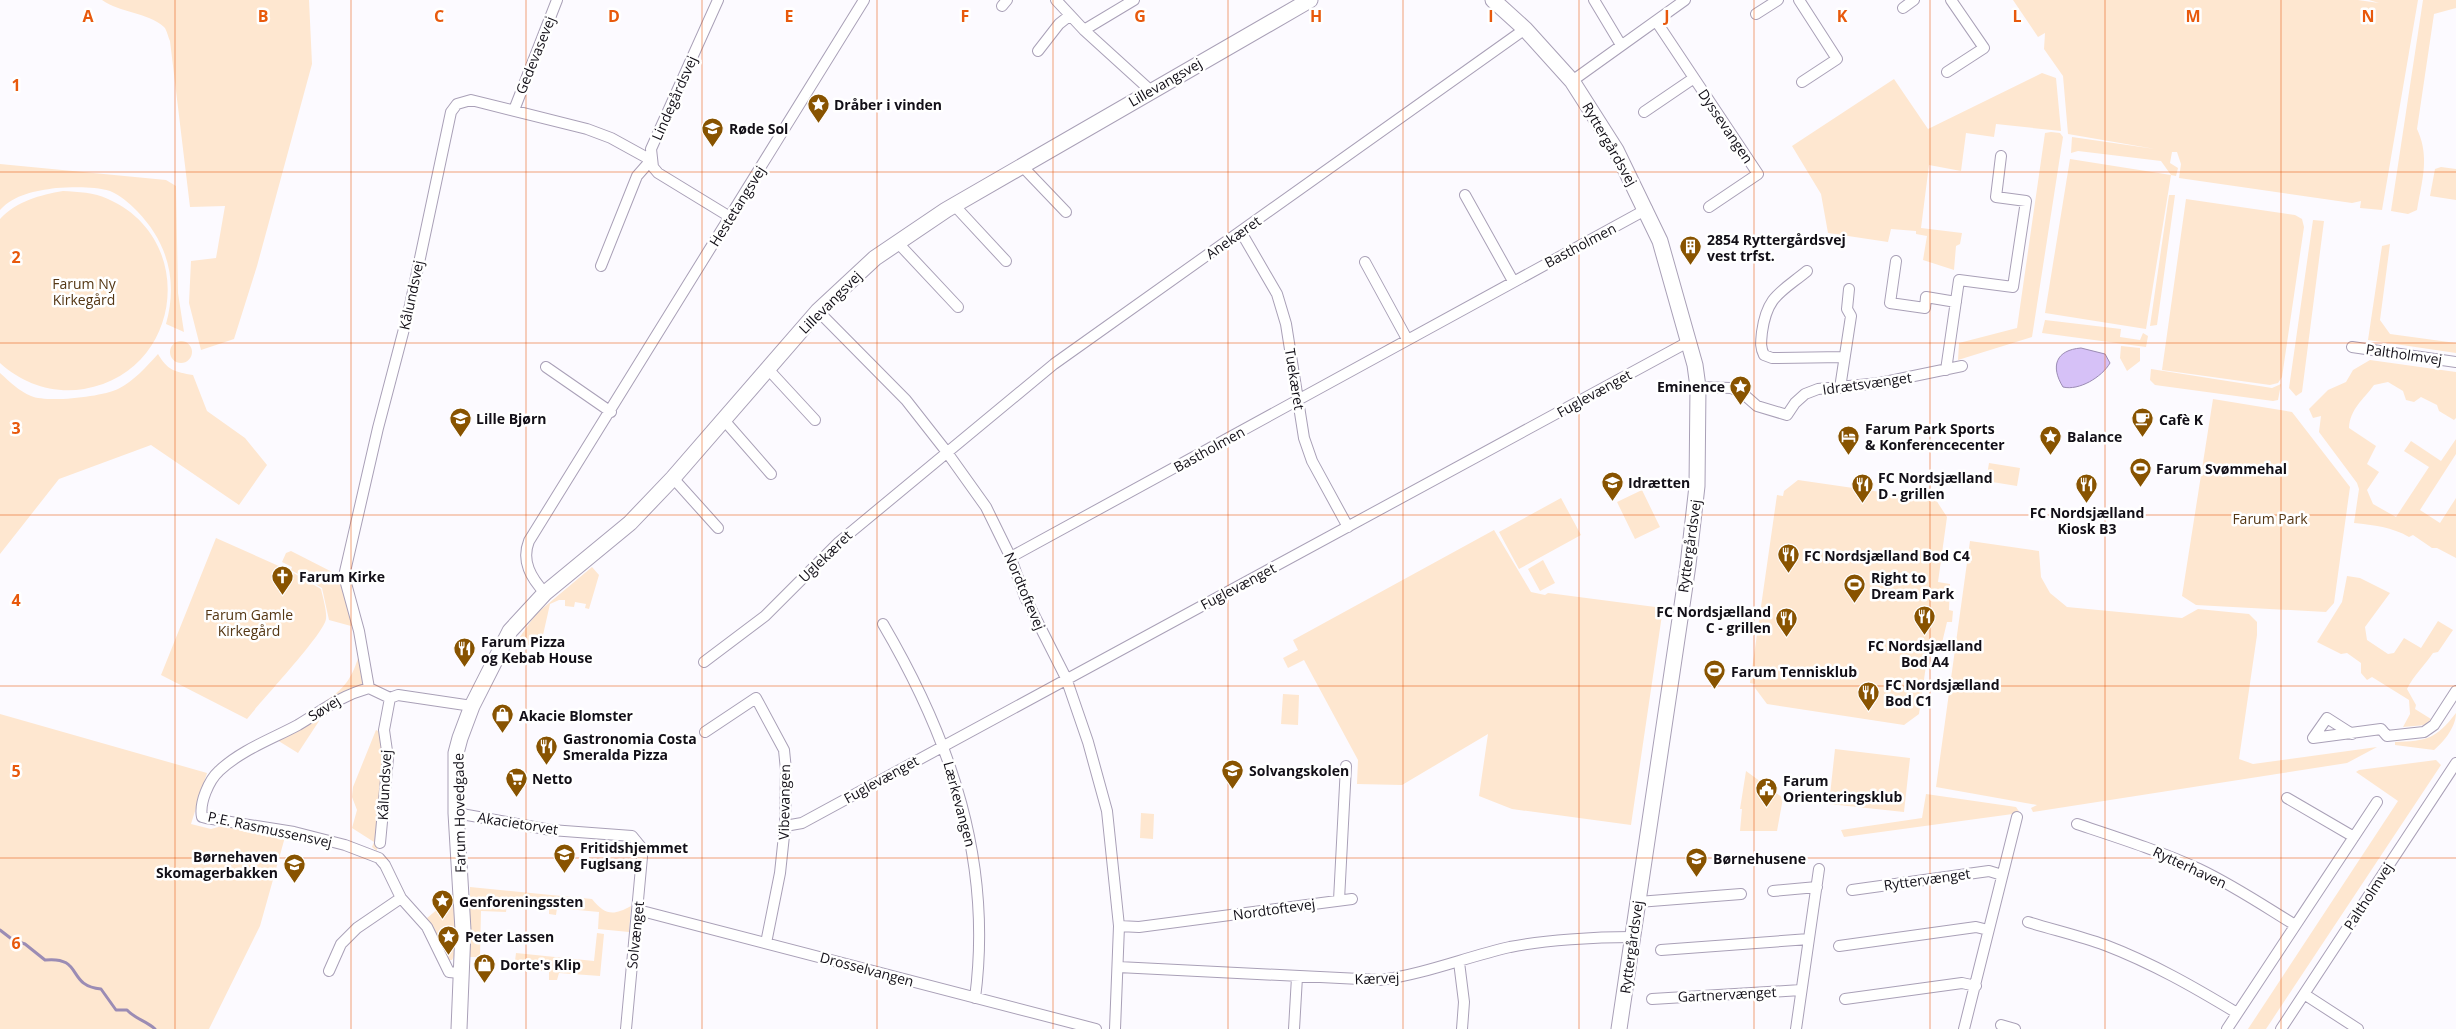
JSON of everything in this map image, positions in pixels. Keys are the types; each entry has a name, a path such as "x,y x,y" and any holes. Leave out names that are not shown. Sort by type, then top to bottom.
{"street":[{"name":"Gedevasevej","path":"514,110 557,0"},
{"name":"Lindegårdsvej","path":"718,0 651,149 651,160 658,173 730,217"},
{"name":"Hestetangsvej","path":"545,593 536,583 528,569 525,552 529,541 611,412 864,0"},
{"path":"1056,0 1069,16 1150,90"},
{"path":"1084,30 1134,0"},
{"name":"Lillevangsvej","path":"545,593 630,523 673,478 818,311 875,258 954,205 1150,90 1310,0"},
{"name":"Ryttergårdsvej","path":"1493,0 1525,30 1572,81 1610,138 1647,209 1665,256 1698,387 1699,438 1695,501 1619,1029"},
{"path":"1594,0 1621,45"},
{"path":"1572,81 1685,0"},
{"path":"1756,14 1778,0"},
{"path":"1799,0 1837,59 1802,82"},
{"path":"1903,8 1914,0"},
{"path":"1947,72 1984,48 1952,0"},
{"path":"1038,51 1059,24 1069,16"},
{"name":"Dyssevangen","path":"1656,21 1758,174 1709,207"},
{"name":"Anekæret","path":"946,451 1054,364 1525,30"},
{"name":"Dyssevangen","path":"1644,112 1694,78"},
{"name":"Kålundsvej","path":"369,688 359,632 344,576 378,428 408,310 451,112 457,104 471,100 514,110 587,129 611,138 651,160"},
{"path":"1946,370 1959,280 2013,287 2026,201 1996,197 2001,156"},
{"path":"601,266 637,176 651,160"},
{"path":"1022,166 1066,212"},
{"path":"1465,195 1513,281"},
{"path":"954,205 1006,261"},
{"name":"Bastholmen","path":"1011,557 1647,209"},
{"name":"Tuekæret","path":"1241,232 1277,294 1286,324 1304,438 1312,460 1348,527"},
{"path":"898,242 958,307"},
{"path":"1896,261 1890,303 1925,308 1926,297 1956,302"},
{"path":"1365,262 1407,339"},
{"path":"1807,271 1773,300 1767,308 1760,347 1764,355 1772,358 1844,357"},
{"path":"1840,388 1851,316 1847,309 1849,289"},
{"name":"Nordtoftevej","path":"818,311 906,400 986,507 1011,557 1025,597 1066,678 1088,742 1107,811 1119,926 1115,1029"},
{"name":"Fuglevænget","path":"785,826 802,823 944,744 1688,342"},
{"name":"Paltholmvej","path":"2352,347 2456,362"},
{"name":"Idrætsvænget","path":"1698,387 1731,388 1741,392 1757,406 1787,415 1795,402 1805,394 1818,389 1880,383 1962,366"},
{"path":"546,368 611,412"},
{"path":"767,368 815,420"},
{"path":"723,419 771,474"},
{"name":"Uglekæret","path":"704,662 765,616 839,542 946,451"},
{"path":"673,478 718,528"},
{"name":"Farum Hovedgade","path":"459,1029 463,930 456,813 456,754 472,706 510,630 545,593"},
{"name":"Lærkevangen","path":"883,624 944,744 962,802 973,854 979,907 979,967 975,998"},
{"path":"369,688 390,698 398,695 472,706"},
{"name":"Søvej","path":"203,802 209,785 218,772 253,748 298,724 337,699 369,688"},
{"path":"2352,734 2380,729 2386,736 2424,732 2434,725 2456,691"},
{"name":"Kålundsvej","path":"380,843 388,758 384,730 390,698"},
{"name":"Vibevangen","path":"704,732 756,698 784,750 785,826 780,873 766,943"},
{"name":"Paltholmvej","path":"2281,1029 2456,763"},
{"path":"1340,900 1346,766"},
{"path":"2287,798 2354,837"},
{"name":"P.E. Rasmussensvej","path":"203,802 202,817 294,832 345,845 379,858 385,865 401,898"},
{"path":"2227,1029 2377,802"},
{"name":"Akacietorvet","path":"456,813 551,830 632,836 638,841"},
{"path":"1964,1029 2017,817"},
{"name":"Rytterhaven","path":"2077,824 2148,848 2201,870 2249,896 2295,926"},
{"name":"Solvænget","path":"626,1029 642,856 638,841"},
{"path":"1796,1029 1819,869"},
{"name":"Ryttervænget","path":"1852,890 1989,871 2002,875"},
{"path":"1773,891 1816,887"},
{"path":"1638,902 1741,894"},
{"path":"329,971 341,944 352,933 401,898 427,927 449,972 460,973"},
{"name":"Nordtoftevej","path":"1119,926 1139,927 1352,899"},
{"name":"Drosselvangen","path":"638,910 1096,1029"},
{"path":"2028,922 2104,945 2146,963 2182,980 2237,1013"},
{"path":"1839,946 1976,927 1988,930"},
{"name":"Kærvej","path":"1118,967 1380,980 1408,976 1511,947 1604,937 1632,937"},
{"path":"1661,950 1809,939"},
{"path":"1459,962 1464,1002 1462,1029"},
{"path":"1294,1029 1297,977"},
{"path":"1846,999 1962,983 1976,986"},
{"name":"Gartnervænget","path":"1652,999 1801,990"},
{"path":"2304,994 2358,1029"},
{"path":"2001,1025 2015,1029"}],"green space":[{"path":"102,0 309,0 312,64 257,266 234,339 201,350 189,303 191,261 216,258 225,206 190,207 170,41 167,32 164,27 150,18 117,8"},
{"path":"2013,0 2358,0 2379,3 2369,0 2418,0 2382,210 2360,208 2361,201 2352,203 2179,178 2181,164 2177,152 2172,152 2170,163 2178,168 2176,176 2171,175 2161,161 2078,151 2071,153 2072,137 2155,149 2068,134 2063,76 2044,49 2045,33 2038,37"},
{"path":"2423,0 2456,0 2456,8 2434,14 2417,129 2423,149 2423,179 2417,210 2408,214 2391,211"},
{"path":"2042,73 2056,78 2061,131 1996,124 1994,137 1966,133 1961,171 1929,165 1921,228 1962,233 1960,244 1956,246 1954,270 1923,260 1927,236 1916,234 1916,231 1891,229 1888,242 1828,233 1821,194 1792,146 1894,79 1928,129"},
{"path":"2045,133 2060,133 2063,137 2032,337 1958,360 1959,343 2017,328"},
{"path":"2070,159 2171,175 2146,329 2045,313"},
{"path":"0,164 166,180 176,186 178,293 184,332 166,324 171,293 168,263 163,249 148,223 131,205 121,197 104,189 69,187 26,194 12,200 0,210"},
{"path":"2441,167 2456,169 2456,200 2430,196 2435,169"},
{"name":"Farum Ny Kirkegård","path":"63,191 103,197 137,218 156,243 166,272 167,303 159,332 142,358 117,378 84,389 72,390 50,389 39,386 18,377 0,363 0,219 21,203"},
{"path":"2169,195 2175,195 2157,325 2150,326"},
{"path":"2186,199 2295,215 2302,219 2304,227 2282,377 2278,383 2270,385 2162,370"},
{"path":"2313,220 2324,221 2302,392 2296,396 2289,388"},
{"path":"2390,244 2380,320 2390,334 2456,343 2456,353 2368,340 2382,246"},
{"path":"2045,320 2121,329 2120,337 2140,340 2143,333 2148,336 2146,347 2042,333"},
{"path":"181,341 191,348 192,352 185,362 181,363 171,356 170,352 177,342"},
{"path":"2121,346 2140,348 2140,361 2127,371 2120,358"},
{"path":"158,354 168,367 181,373 193,375 207,411 245,438 267,465 239,505 151,445 59,479 0,554 0,373 19,389 31,396 49,399 87,397 110,392 124,386"},
{"path":"2370,360 2456,372 2456,418 2454,420 2439,411 2437,405 2421,397 2414,402 2406,400 2403,391 2388,382 2374,385 2354,410 2349,428 2376,446 2367,464 2379,472 2367,490 2373,504 2396,517 2429,467 2404,451 2411,441 2441,461 2456,439 2456,454 2420,510 2440,523 2456,498 2456,558 2437,548 2432,548 2413,535 2409,537 2389,529 2354,523 2359,489 2357,483 2319,432 2321,416 2313,418 2309,409 2328,390 2346,382 2353,370"},
{"path":"2151,369 2272,388 2281,384 2278,400 2273,401 2155,385 2150,380"},
{"name":"Farum Park","path":"2213,399 2292,412 2350,487 2334,603 2326,612 2196,605 2182,596"},
{"path":"1989,463 2020,468 2017,486 1986,481"},
{"name":"Right to Dream Park","path":"1798,480 1936,500 1947,517 1938,582 1950,584 1949,610 1953,611 1952,622 1947,622 1941,647 1929,645 1919,714 1904,725 1767,704 1755,688 1755,684 1750,683 1777,495 1783,496 1784,491"},
{"path":"1642,490 1660,527 1635,539 1617,502"},
{"path":"1561,498 1581,535 1519,569 1499,532"},
{"path":"1494,530 1531,592 1663,608 1631,825 1512,809 1479,796 1488,734 1402,785 1357,784 1358,760 1304,660 1288,668 1283,658 1298,650 1293,640"},
{"name":"Farum Gamle Kirkegård","path":"216,538 290,571 321,589 325,608 326,619 315,639 247,719 161,675"},
{"path":"1970,541 2039,551 2041,577 2050,593 2067,607 2182,618 2198,609 2249,614 2257,622 2257,635 2239,759 2253,764 2377,747 2347,763 2033,812 2031,808 2037,805 1936,787"},
{"path":"291,551 340,576 353,624 351,626 329,620 322,588 291,570 292,567 282,562 286,553"},
{"path":"1543,560 1555,583 1540,591 1528,569"},
{"path":"592,567 599,575 589,609 585,608 586,604 575,602 574,607 565,606 565,600 559,600 550,604 543,635 538,634 535,647 517,641 536,614"},
{"path":"2347,576 2360,578 2390,593 2365,627 2367,640 2388,654 2394,653 2404,638 2421,648 2438,621 2453,630 2438,652 2433,653 2407,689 2416,705 2415,709 2431,719 2426,725 2403,727 2410,714 2409,700 2372,677 2367,680 2361,673 2361,663 2347,653 2341,654 2317,642 2342,602"},
{"path":"360,652 363,686 322,707 321,704 346,683 354,669"},
{"path":"1283,694 1299,695 1298,725 1281,724"},
{"path":"2456,713 2456,718 2449,733 2434,750 2395,745 2395,742 2415,741 2430,737 2443,728"},
{"path":"0,714 207,773 191,824 211,829 222,826 285,837 260,926 209,1029 0,1029"},
{"path":"317,719 319,721 298,753 277,740"},
{"path":"376,730 378,731 384,753 378,811 377,851 372,847 374,842 352,828 357,810 352,797 353,787"},
{"path":"1835,749 1910,758 1904,812 1829,804"},
{"path":"2436,760 2441,765 2266,1029 2248,1029 2398,801 2356,772 2359,770"},
{"path":"1746,771 1783,798 1777,831 1740,831 1742,809 1740,809"},
{"path":"1926,794 2016,807 2020,813 1844,837 1841,830 1922,818"},
{"path":"1141,813 1154,814 1153,839 1140,838"},
{"path":"470,887 592,899 605,911 610,912 619,911 631,906 629,932 598,929 599,912 557,908 556,915 549,914 549,907 507,903 506,912 481,911 480,957 470,957"},
{"path":"450,899 457,900 457,950 452,960 448,960 427,918"},
{"path":"597,933 604,934 600,976 559,973 557,980 549,980 549,971 514,969 516,953 594,961"}],"shaded area":[{"path":"2081,348 2105,354 2110,363 2102,373 2090,382 2076,387 2063,387 2057,372 2058,360 2066,352"}],"waterway":[{"path":"0,930 13,940 25,944 45,960 65,962 83,983 90,987 101,989 116,1010 127,1010 155,1029"}],"place":[{"name":"Dråber i vinden","path":"818,123"},
{"name":"Røde Sol","path":"713,147"},
{"name":"2854 Ryttergårdsvej vest trfst.","path":"1691,266"},
{"name":"Eminence","path":"1741,405"},
{"name":"Lille Bjørn","path":"460,437"},
{"name":"Cafè K","path":"2143,438"},
{"name":"Farum Park Sports & Konferencecenter","path":"1849,455"},
{"name":"Balance","path":"2051,455"},
{"name":"Farum Svømmehal","path":"2140,487"},
{"name":"Idrætten","path":"1612,501"},
{"name":"FC Nordsjælland Kiosk B3","path":"2087,503"},
{"name":"FC Nordsjælland D - grillen","path":"1862,504"},
{"name":"FC Nordsjælland Bod C4","path":"1788,574"},
{"name":"Farum Kirke","path":"283,595"},
{"name":"Right to Dream Park","path":"1855,604"},
{"name":"FC Nordsjælland Bod A4","path":"1925,636"},
{"name":"FC Nordsjælland C - grillen","path":"1787,638"},
{"name":"Farum Pizza og Kebab House","path":"465,668"},
{"name":"Farum Tennisklub","path":"1715,690"},
{"name":"FC Nordsjælland Bod C1","path":"1869,711"},
{"name":"Akacie Blomster","path":"503,734"},
{"name":"Gastronomia Costa Smeralda Pizza","path":"547,765"},
{"name":"Solvangskolen","path":"1233,789"},
{"name":"Netto","path":"516,797"},
{"name":"Farum Orienteringsklub","path":"1767,807"},
{"name":"Fritidshjemmet Fuglsang","path":"564,874"},
{"name":"Børnehusene","path":"1697,877"},
{"name":"Børnehaven Skomagerbakken","path":"294,883"},
{"name":"Genforeningssten","path":"443,920"},
{"name":"Peter Lassen","path":"449,955"},
{"name":"Dorte's Klip","path":"484,983"}]}
